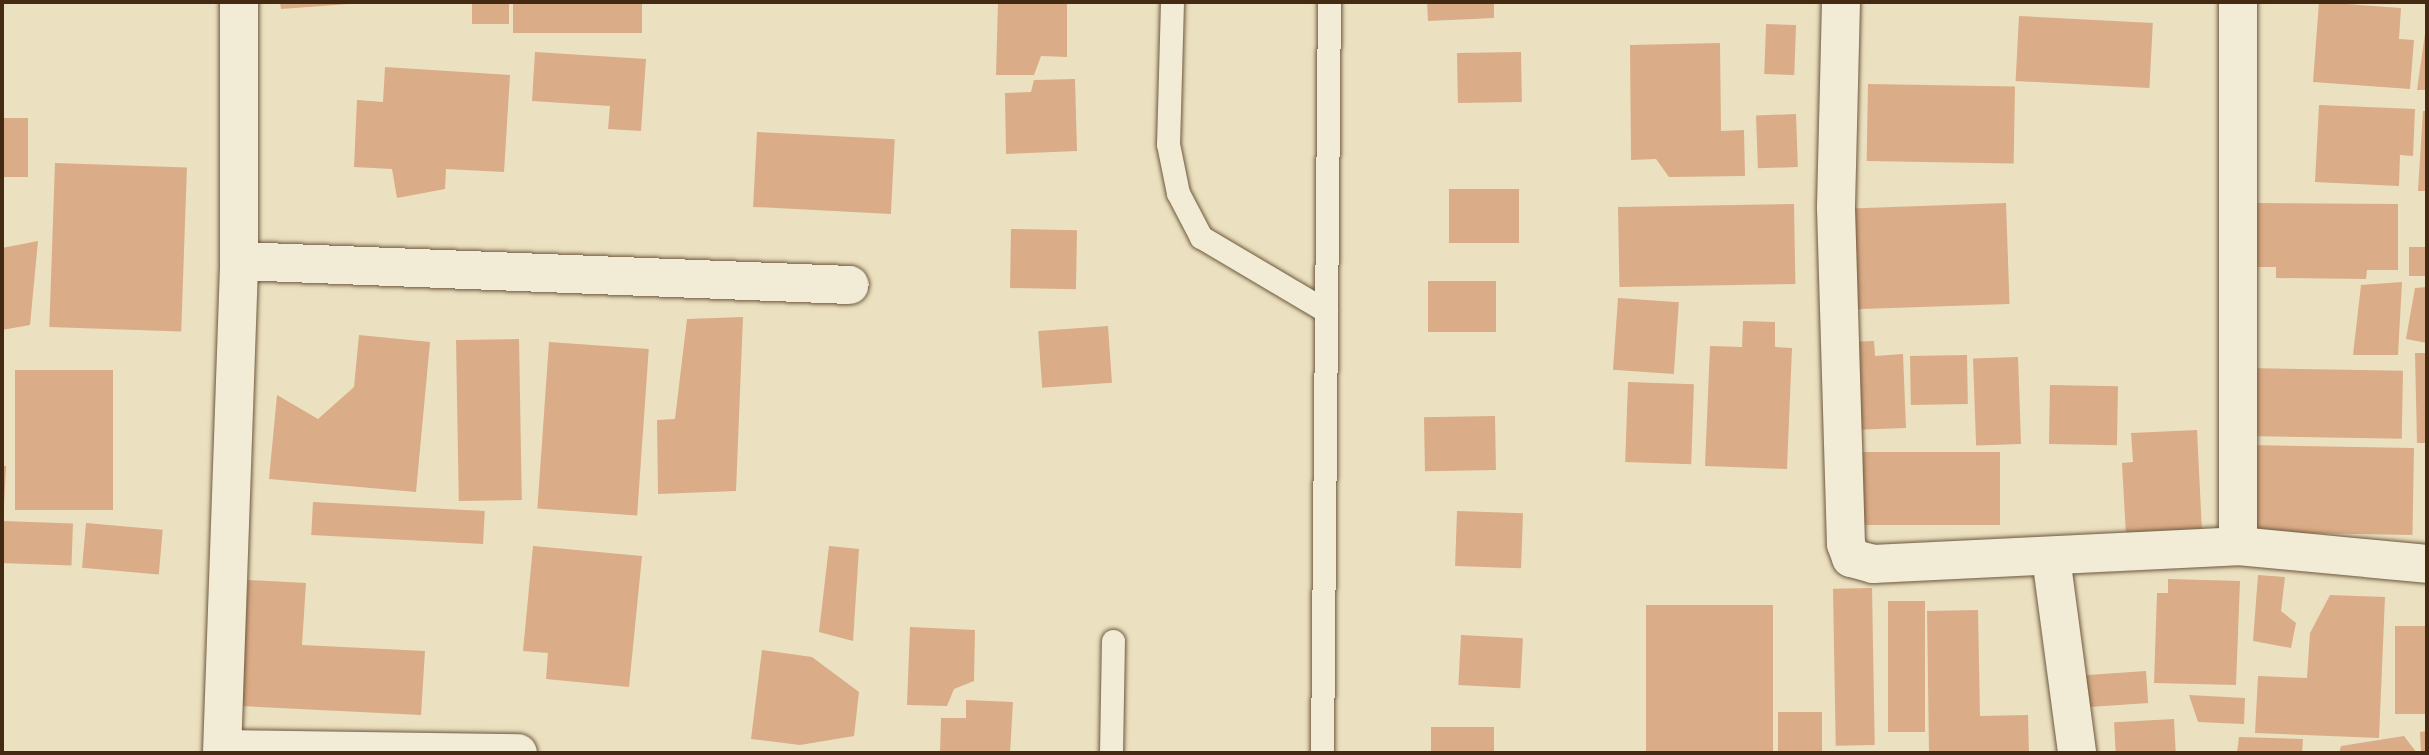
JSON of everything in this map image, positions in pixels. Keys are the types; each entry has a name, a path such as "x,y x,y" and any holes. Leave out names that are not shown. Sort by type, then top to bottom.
{"street":[{"path":"239,2 239,261 223,751 518,753"},
{"path":"1841,2 1836,208 1846,544 1852,558 1873,564 2051,558 2238,546 2427,564"},
{"path":"2238,2 2238,546"},
{"path":"239,261 850,285"},
{"path":"2051,558 2077,753"}],"lane":[{"path":"1172,2 1168,144 1178,192 1201,237 1326,311"},
{"path":"1322,753 1329,2"},
{"path":"1111,753 1113,641"}],"building":[{"path":"280,2 349,2 349,4 281,9"},
{"path":"472,2 509,2 509,24 472,24"},
{"path":"513,2 642,2 642,33 513,33"},
{"path":"998,2 1067,2 1067,57 1041,56 1034,75 996,75"},
{"path":"1427,2 1494,2 1494,18 1428,21"},
{"path":"2319,2 2401,8 2399,39 2414,40 2410,89 2313,82"},
{"path":"2019,16 2153,23 2149,88 2016,81"},
{"path":"1766,24 1796,25 1794,75 1764,74"},
{"path":"2426,27 2427,90 2417,90"},
{"path":"1720,43 1721,131 1744,130 1745,176 1669,177 1656,159 1631,160 1630,45"},
{"path":"535,52 646,59 641,131 608,129 610,106 532,101"},
{"path":"1521,52 1522,102 1458,103 1457,53"},
{"path":"385,67 510,75 504,172 446,169 445,189 397,198 392,169 354,167 357,100 383,102"},
{"path":"1075,79 1077,151 1006,154 1005,93 1031,92 1034,80"},
{"path":"1868,84 2015,87 2014,164 1867,161"},
{"path":"2319,105 2415,109 2413,156 2400,155 2399,186 2315,182"},
{"path":"2423,111 2427,111 2427,191 2418,191"},
{"path":"1796,114 1798,167 1758,168 1756,115"},
{"path":"2,118 28,118 28,177 2,177"},
{"path":"757,132 895,139 891,214 753,207"},
{"path":"55,163 187,168 181,332 49,327"},
{"path":"1449,189 1519,189 1519,243 1449,243"},
{"path":"2006,203 2010,304 1840,310 1836,209"},
{"path":"2248,203 2398,204 2398,270 2367,270 2366,279 2276,278 2276,267 2248,267"},
{"path":"1794,204 1795,284 1619,287 1618,207"},
{"path":"1011,229 1077,230 1076,289 1010,288"},
{"path":"38,241 30,325 2,330 2,248"},
{"path":"2409,247 2427,247 2427,276 2409,276"},
{"path":"1428,281 1496,281 1496,332 1428,332"},
{"path":"2402,282 2398,355 2353,355 2361,285"},
{"path":"2427,287 2427,343 2406,339 2415,288"},
{"path":"1618,298 1679,302 1674,374 1613,370"},
{"path":"743,317 736,491 658,494 657,420 675,419 687,319"},
{"path":"1743,321 1775,322 1775,347 1792,348 1787,469 1705,466 1710,346 1742,347"},
{"path":"1108,326 1112,383 1042,388 1038,331"},
{"path":"359,335 430,342 416,492 269,479 277,395 318,419 354,387"},
{"path":"519,339 522,500 459,501 456,340"},
{"path":"1874,341 1875,356 1903,354 1906,428 1851,430 1847,342"},
{"path":"549,342 649,349 637,516 537,509"},
{"path":"2415,353 2427,353 2427,443 2417,443"},
{"path":"1967,355 1968,404 1911,405 1910,356"},
{"path":"2018,357 2021,444 1976,446 1973,359"},
{"path":"2246,368 2403,371 2402,439 2245,436"},
{"path":"15,370 113,370 113,510 15,510"},
{"path":"1628,382 1694,384 1691,464 1625,462"},
{"path":"2050,385 2118,386 2117,445 2049,444"},
{"path":"1495,416 1496,470 1425,471 1424,417"},
{"path":"2197,430 2202,532 2126,536 2122,463 2133,462 2131,433"},
{"path":"2248,445 2414,448 2412,535 2246,532"},
{"path":"1853,452 2000,452 2000,525 1853,525"},
{"path":"2,466 6,466 4,505 2,505"},
{"path":"313,502 485,511 483,544 311,535"},
{"path":"1457,511 1523,513 1521,568 1455,566"},
{"path":"2,521 73,523 71,565 2,563"},
{"path":"86,523 163,530 159,575 82,568"},
{"path":"533,546 642,556 629,687 546,679 548,653 523,651"},
{"path":"829,546 859,549 853,641 819,632"},
{"path":"2258,575 2285,577 2281,611 2296,623 2291,648 2253,641"},
{"path":"2168,579 2240,581 2236,685 2154,683 2157,593 2168,593"},
{"path":"248,580 306,583 302,645 425,651 421,715 241,706"},
{"path":"1872,588 1875,745 1836,746 1833,589"},
{"path":"2330,595 2385,597 2379,738 2255,733 2258,676 2307,678 2310,633"},
{"path":"1888,601 1925,601 1925,732 1888,732"},
{"path":"1646,605 1773,605 1773,753 1646,753"},
{"path":"1978,610 1980,716 2028,715 2029,753 1929,753 1927,611"},
{"path":"2395,626 2427,626 2427,714 2395,714"},
{"path":"910,627 975,630 974,681 954,689 947,706 907,705"},
{"path":"1461,635 1523,638 1520,688 1458,685"},
{"path":"762,650 812,657 859,692 854,736 800,745 751,739"},
{"path":"2146,671 2148,703 2075,708 2073,676"},
{"path":"2189,695 2245,698 2244,724 2198,722"},
{"path":"966,700 1013,702 1010,753 940,753 941,718 966,718"},
{"path":"1778,712 1822,712 1822,751 1778,751"},
{"path":"2174,719 2176,753 2116,753 2114,722"},
{"path":"1431,727 1494,727 1494,753 1431,753"},
{"path":"2427,731 2427,753 2421,753 2420,732"},
{"path":"2404,736 2417,753 2339,753 2341,746"},
{"path":"2239,737 2303,739 2302,753 2237,753"}]}
